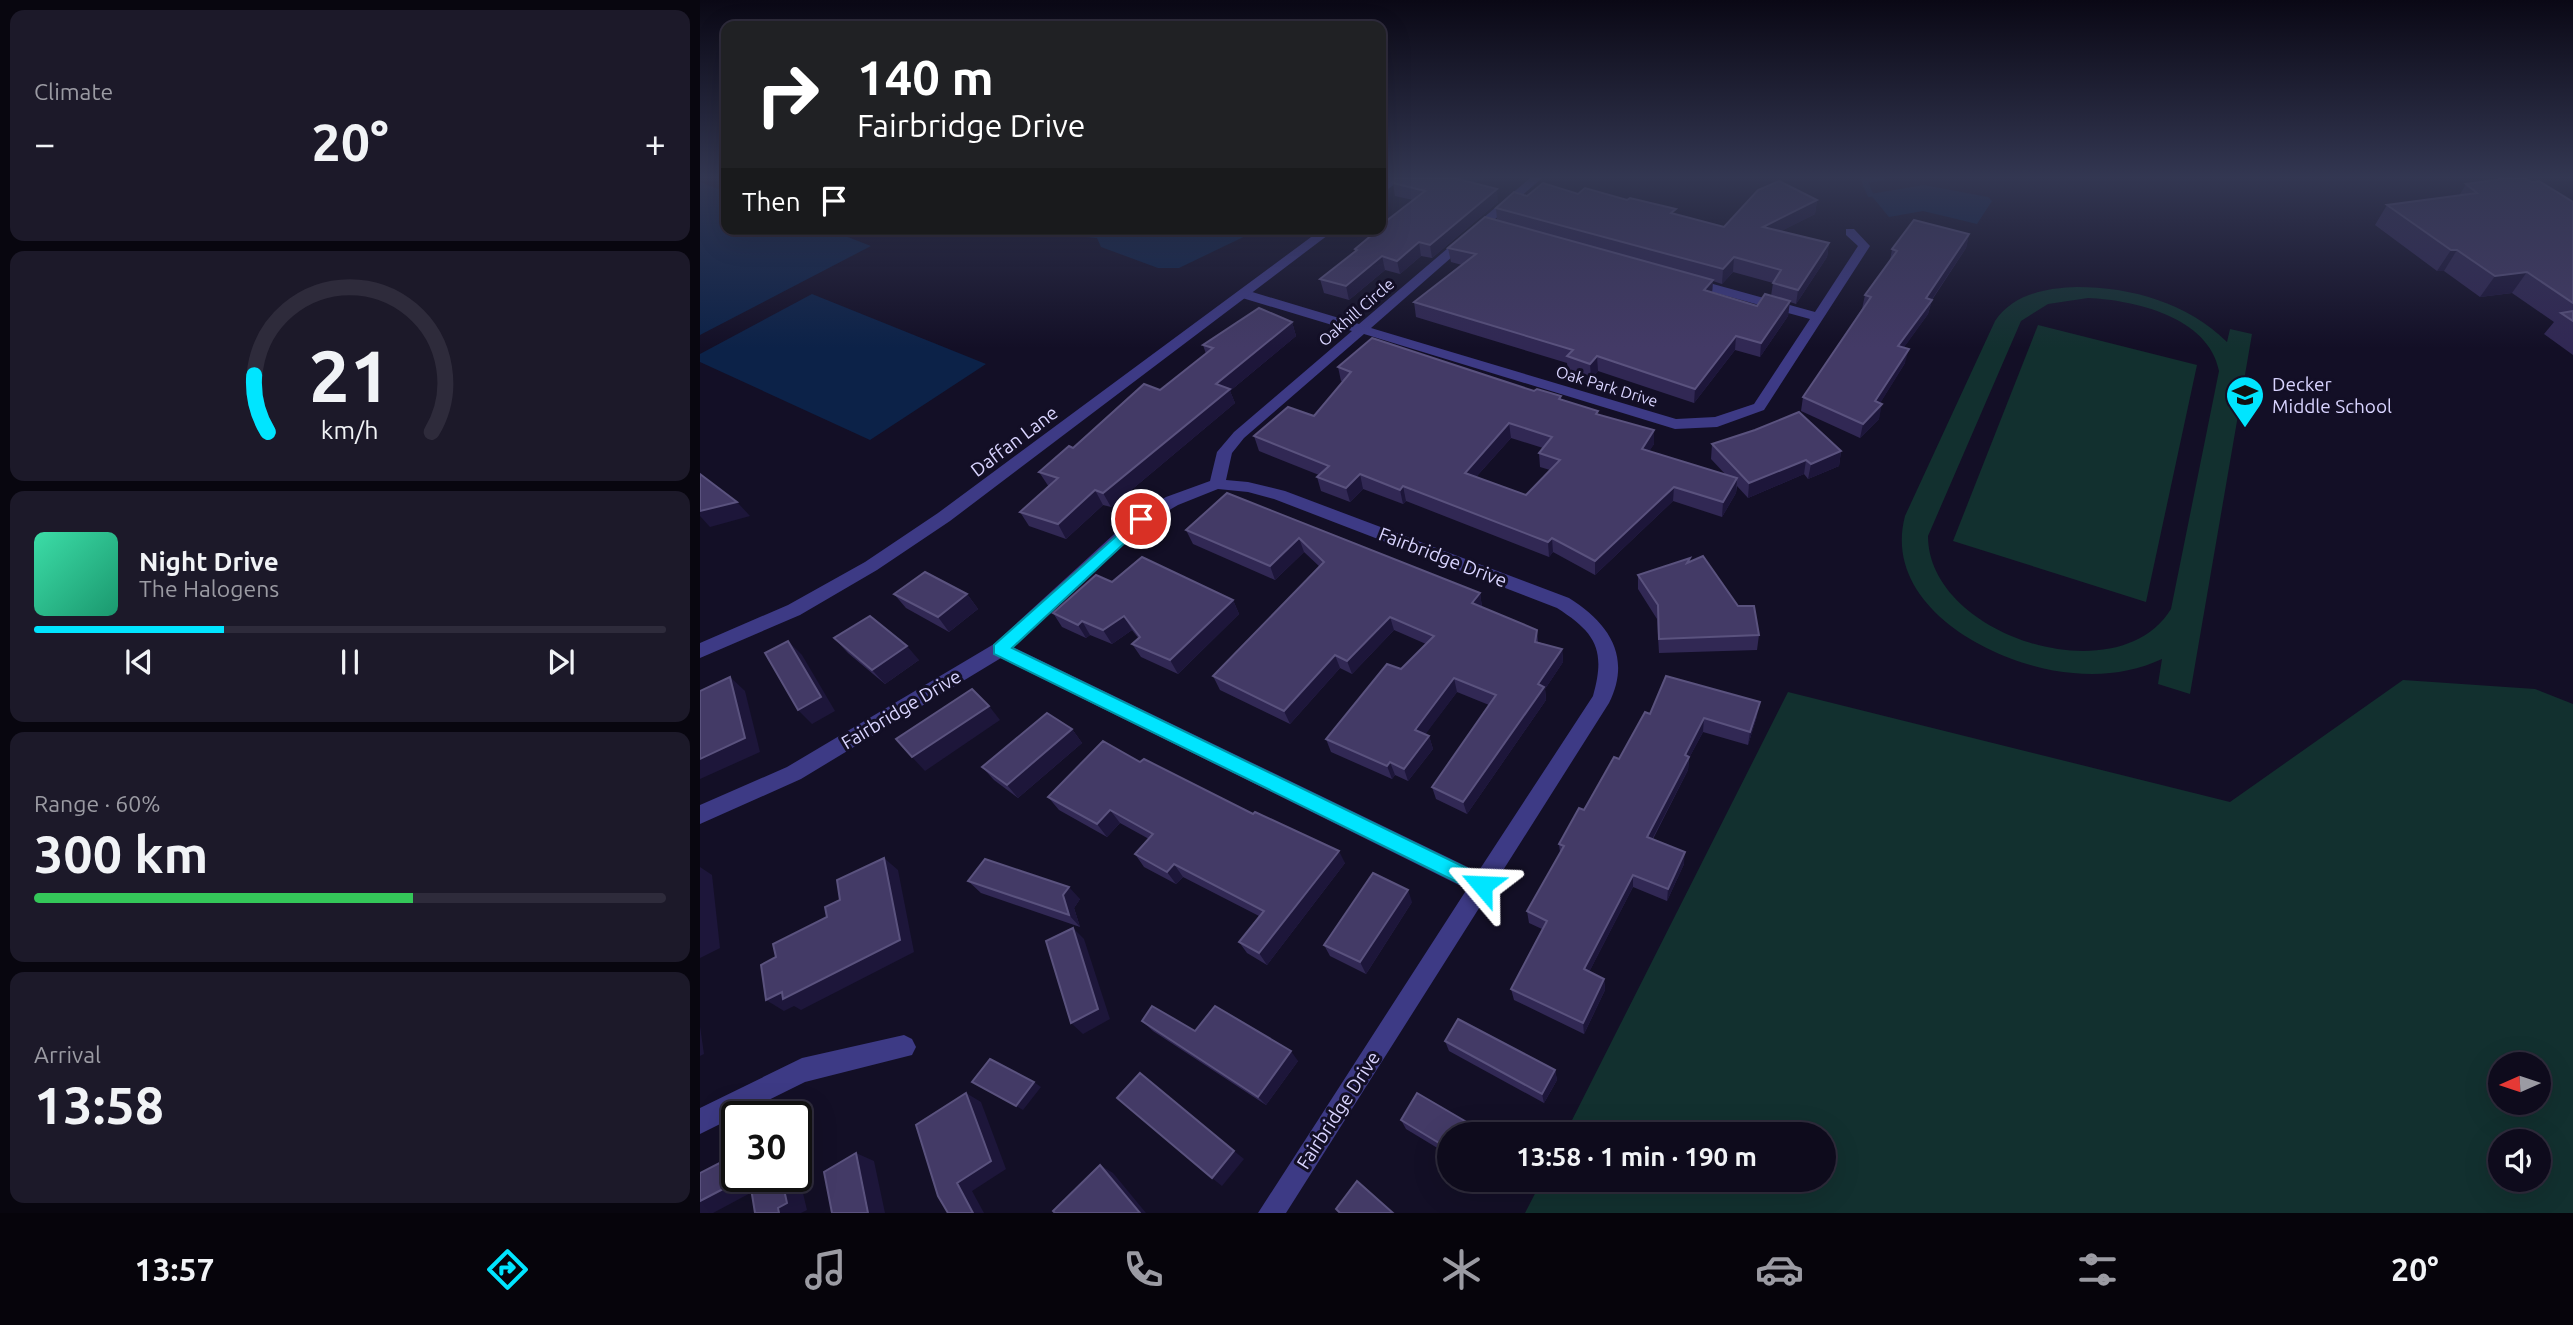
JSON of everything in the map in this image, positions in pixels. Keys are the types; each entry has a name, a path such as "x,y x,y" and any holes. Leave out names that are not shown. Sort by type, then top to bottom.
{"street":[{"name":"Daffan Lane","path":"700,651 794,610 871,566 944,517 1322,235"},
{"name":"Oakhill Circle","path":"1217,484 1226,452 1240,435 1362,330 1479,235"},
{"name":"Oak Park Drive","path":"1244,294 1675,424 1717,422 1759,407 1864,246 1853,235"},
{"path":"1671,276 1819,317"},
{"name":"Fairbridge Drive","path":"700,815 794,773 1000,649 1141,519 1172,501 1217,484 1248,486 1279,495 1563,603 1583,615 1598,629 1608,649 1609,675 1602,698 1271,1213"},
{"path":"1000,649 1482,885"},
{"path":"700,1121 802,1070 904,1047"}],"green space":[{"path":"2065,288 2118,290 2158,300 2195,317 2227,342 2230,329 2252,334 2190,694 2158,684 2162,659 2130,670 2096,674 2043,668 2011,659 1980,645 1952,626 1928,604 1910,578 1902,549 1905,516 1995,321 2011,304 2031,294","holes":["2088,298 2147,308 2185,325 2201,337 2212,352 2219,371 2171,609 2145,635 2111,648 2071,651 2030,643 1991,626 1959,602 1936,571 1928,536 2021,321 2048,304"]},
{"path":"2038,325 2197,365 2146,602 1953,541"},
{"path":"2403,680 2535,689 2573,704 2573,1213 1525,1213 1536,1192 1836,1192 1836,1122 1571,1122 1788,692 2230,802"}],"water":[{"path":"700,235 843,235 871,246 700,335"},
{"path":"1248,235 1179,268 1158,268 1101,247 1097,238 1075,236"},
{"path":"812,294 986,364 870,440 700,362 700,354"}],"building":[{"path":"1372,235 1442,235 1430,245 1419,242 1397,261 1382,256 1346,286 1320,279 1357,250 1355,249"},
{"path":"1464,235 1549,235 1713,280 1704,290 1757,306 1765,294 1790,301 1761,343 1736,336 1695,389 1597,356 1590,364 1567,356 1573,350 1414,302 1476,254 1448,248"},
{"path":"1595,235 1794,235 1829,243 1798,290 1773,283 1781,270 1734,257 1723,269"},
{"path":"1903,235 1969,235 1926,298 1932,300 1898,346 1909,349 1875,401 1882,404 1863,424 1803,397 1871,297 1865,295 1897,251 1892,249"},
{"path":"2429,235 2573,235 2573,303 2527,272 2495,276 2457,250 2451,250"},
{"path":"1259,308 1292,322 1216,384 1230,389 1103,493 1095,490 1058,524 1020,512 1058,478 1039,472 1069,446 1073,448 1144,384 1160,390 1213,348 1203,345"},
{"path":"2573,311 2573,321 2561,313"},
{"path":"1372,338 1534,391 1537,389 1561,396 1559,399 1598,411 1596,414 1654,430 1642,449 1737,478 1723,502 1674,487 1595,561 1552,538 1548,542 1403,486 1400,490 1360,474 1346,488 1317,477 1329,466 1254,436 1288,407 1314,416 1351,372 1338,367","holes":["1509,423 1552,437 1539,453 1560,460 1526,495 1465,473"]},
{"path":"1799,412 1841,451 1811,464 1806,460 1749,483 1712,444 1755,430"},
{"path":"700,474 737,502 700,511"},
{"path":"1227,493 1480,593 1472,603 1537,630 1535,642 1562,649 1538,684 1544,687 1463,802 1432,787 1496,695 1454,678 1415,730 1429,736 1404,769 1390,762 1387,766 1326,739 1387,664 1401,669 1434,636 1390,617 1347,661 1335,655 1284,711 1213,676 1324,562 1299,538 1270,566 1186,530"},
{"path":"1703,556 1738,606 1754,606 1759,635 1659,639 1658,605 1638,575 1690,558 1687,563"},
{"path":"1142,557 1233,600 1170,660 1132,644 1140,637 1124,616 1103,630 1082,621 1078,625 1053,613 1096,575 1112,582"},
{"path":"925,572 967,594 938,617 894,594"},
{"path":"870,616 907,646 872,670 834,638"},
{"path":"788,641 821,697 798,710 765,653"},
{"path":"1666,676 1760,702 1750,732 1704,718 1685,755 1689,757 1647,837 1685,852 1668,889 1633,875 1584,969 1604,979 1583,1023 1511,989 1547,921 1527,911 1564,846 1559,844 1579,808 1584,810 1614,757 1619,759 1645,712 1650,714"},
{"path":"730,677 745,738 700,759 700,691"},
{"path":"972,689 989,706 912,757 896,739"},
{"path":"1047,713 1072,729 1007,785 982,767"},
{"path":"1103,741 1140,762 1144,759 1253,814 1255,812 1339,851 1259,953 1239,942 1264,911 1174,864 1167,872 1135,854 1153,834 1110,810 1097,824 1048,797"},
{"path":"884,858 900,940 783,999 782,992 766,1000 761,965 776,957 773,944 827,917 825,907 840,900 837,880"},
{"path":"985,859 1069,887 1063,895 1069,915 968,881"},
{"path":"1373,873 1408,890 1360,962 1324,945"},
{"path":"1073,928 1098,1009 1071,1023 1046,941"},
{"path":"1152,1006 1195,1031 1215,1006 1291,1051 1258,1097 1142,1021"},
{"path":"1458,1019 1555,1070 1542,1094 1445,1041"},
{"path":"990,1059 1034,1082 1016,1106 972,1082"},
{"path":"1140,1073 1234,1151 1212,1178 1117,1098"},
{"path":"966,1093 991,1161 957,1183 973,1213 948,1213 938,1196 916,1125"},
{"path":"1417,1093 1467,1122 1437,1122 1437,1142 1401,1120"},
{"path":"856,1153 868,1213 832,1213 824,1172"},
{"path":"721,1162 721,1190 700,1201 700,1173"},
{"path":"1100,1165 1140,1213 1055,1213 1053,1211"},
{"path":"1357,1181 1393,1213 1340,1213 1336,1209"},
{"path":"752,1192 785,1192 787,1203 778,1208 779,1213 755,1213"}],"place":[{"name":"Decker Middle School","path":"2245,429"}],"route":[{"path":"1141,519 1000,649 1482,885"}]}
